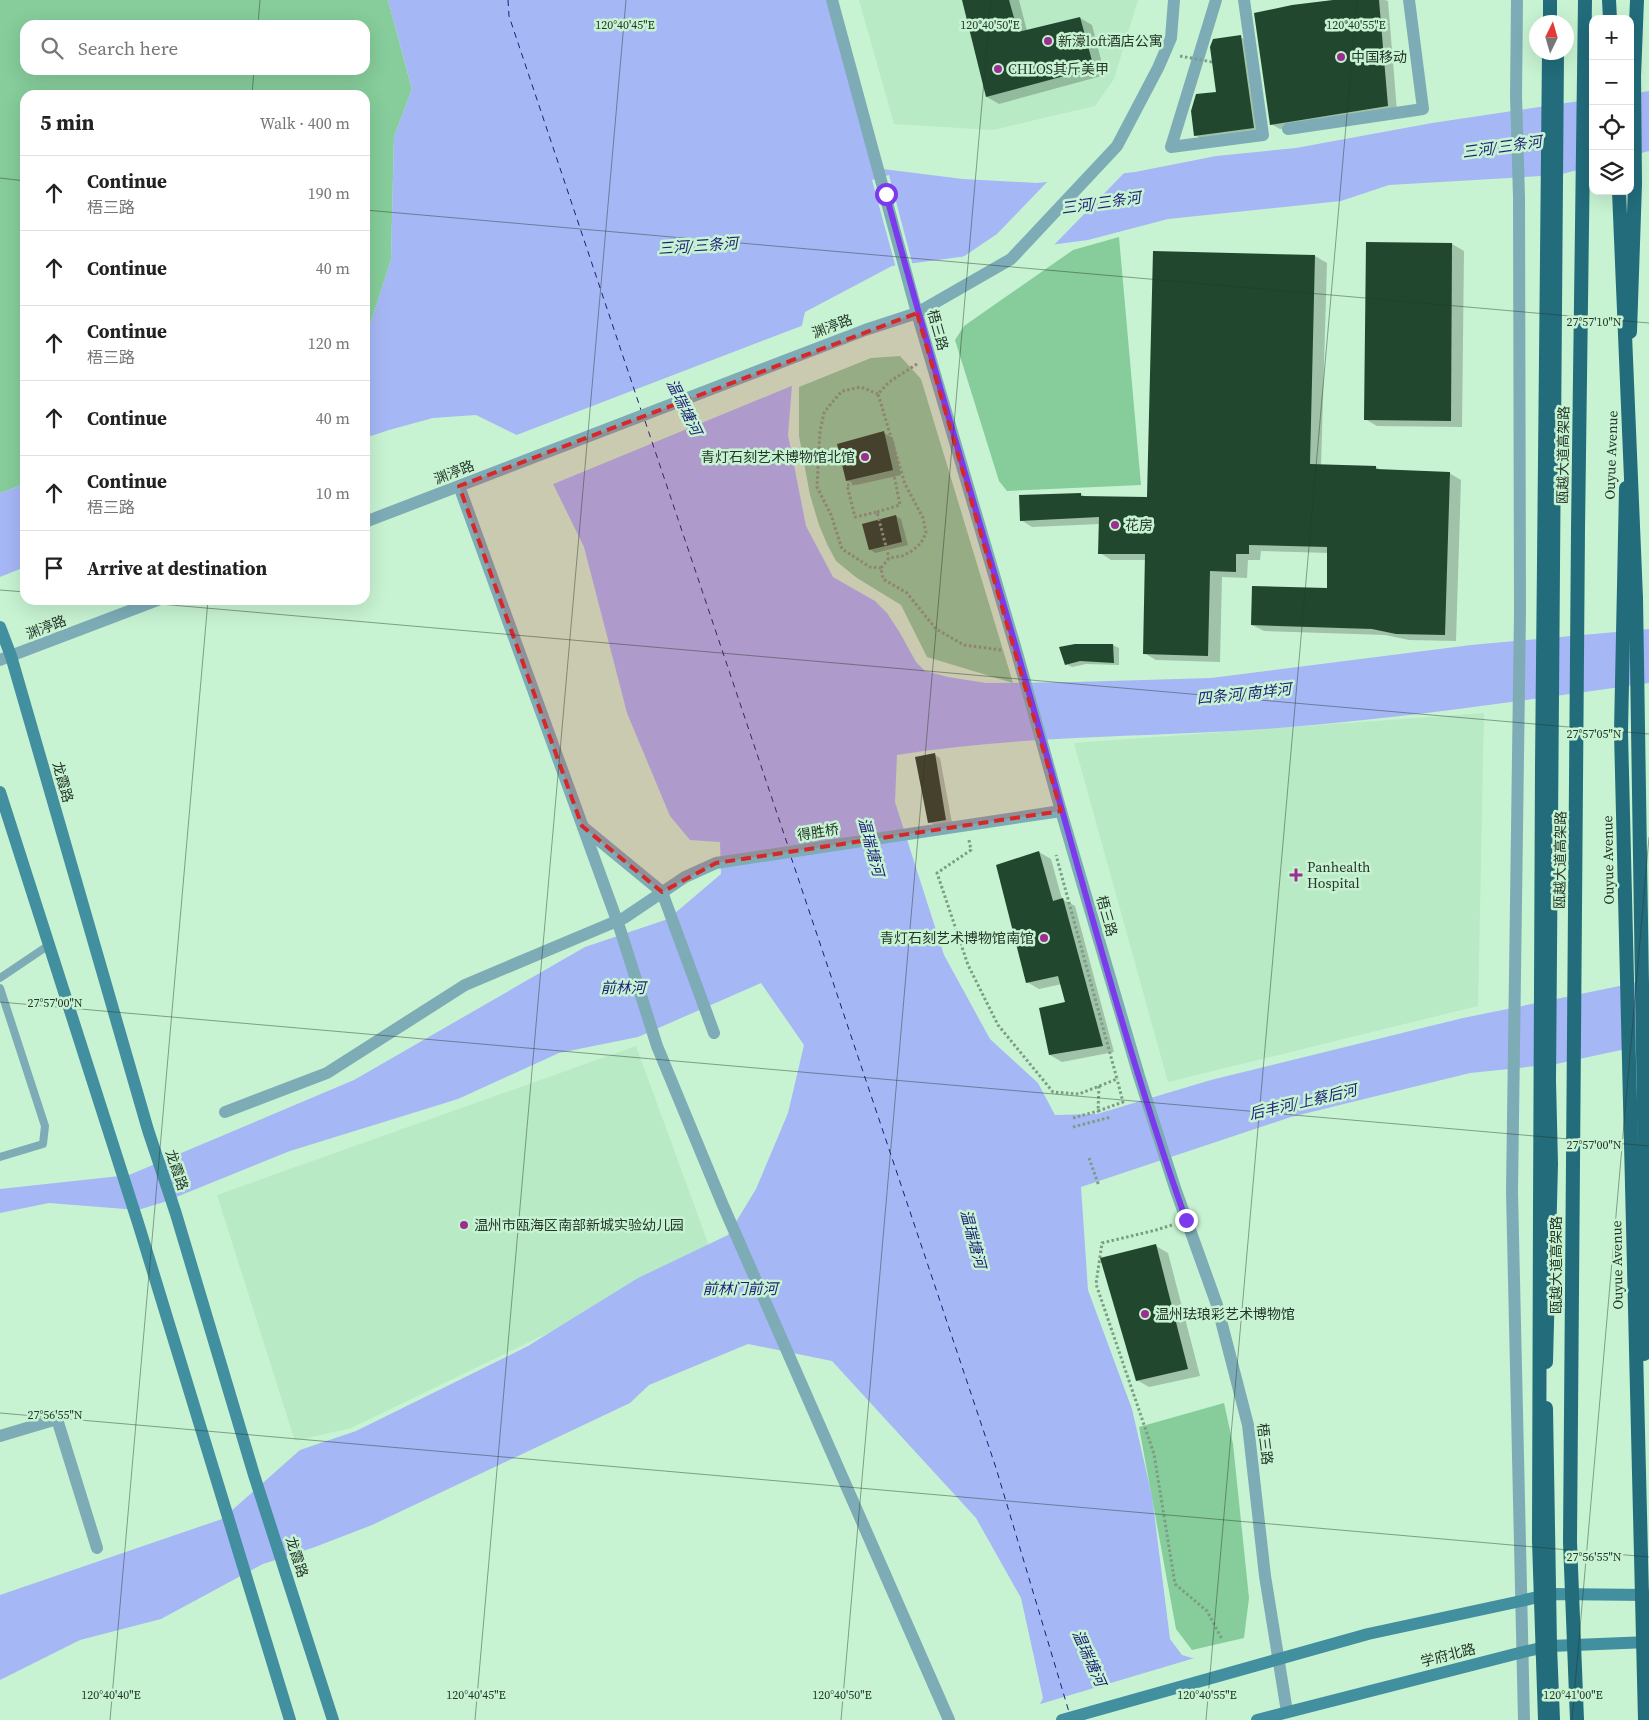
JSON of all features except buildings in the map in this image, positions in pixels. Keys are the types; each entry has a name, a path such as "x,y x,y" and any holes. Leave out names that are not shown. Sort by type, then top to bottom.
{"highway":[{"path":"1550,0 1550,15"},
{"path":"1557,0 1557,15"},
{"name":"瓯越大道高架路","path":"1577,1720 1570,1542 1578,539 1585,0"},
{"path":"1609,0 1610,15"},
{"name":"Ouyue Avenue","path":"1637,0 1634,76 1635,184 1622,605 1621,732 1638,1419 1646,1595 1645,1720"},
{"name":"瓯越大道高架路","path":"1545,1720 1539,1541 1542,777 1550,60"},
{"path":"1553,1720 1545,1388 1551,1164 1549,1081 1551,710 1557,60"},
{"path":"1619,195 1636,598 1643,969 1648,1310 1638,1419"}],"main road":[{"name":"龙霞路","path":"0,627 6,658 148,1130 176,1214 254,1475 333,1720"},
{"path":"0,792 139,1226 290,1720"},
{"path":"1062,1720 1368,1634 1521,1600 1550,1594 1646,1595"},
{"name":"学府北路","path":"1258,1720 1550,1646 1646,1642"}],"street":[{"name":"梧三路","path":"832,0 917,312 1139,1076 1175,1188 1217,1306 1248,1425 1265,1576 1287,1712"},
{"name":"渊渟路","path":"370,520 865,330 917,312 1011,258 1117,146 1158,68 1171,38 1174,0"},
{"path":"1216,0 1171,147 1263,135 1244,0"},
{"path":"1288,129 1423,109 1409,0"},
{"path":"1517,0 1520,612 1512,1192 1524,1720"},
{"path":"459,486 618,925 658,1046 722,1203 949,1720"},
{"name":"渊渟路","path":"6,658 145,605"},
{"name":"得胜桥","path":"225,1112 327,1073 465,985 618,925 624,918 685,877 716,863 1061,811"},
{"path":"582,826 662,892 714,1033"},
{"path":"0,1436 57,1419 97,1548"}],"lane":[{"path":"0,978 49,944"},
{"path":"0,988 46,1126 43,1144 0,1157"}],"path":[{"path":"1180,56 1212,62"},
{"path":"878,394 889,382 930,356"},
{"path":"878,394 861,387 842,391 828,406 824,413 820,431 817,487 831,515 842,549 870,567 881,568"},
{"path":"878,394 904,484 923,518 926,533 921,543 912,551 902,556 889,558 881,568 883,579 907,594 936,629 964,645 1017,653"},
{"path":"894,475 900,505 877,512 855,517 847,484 894,475"},
{"path":"877,512 889,558"},
{"path":"967,824 971,850 937,873 968,965 998,1024 1053,1092 1079,1094 1117,1079"},
{"path":"1055,851 1123,1102 1072,1118"},
{"path":"1098,1111 1099,1086"},
{"path":"1086,1114 1088,1123"},
{"path":"1073,1127 1111,1117"},
{"path":"1089,1158 1099,1186"},
{"path":"1186,1220 1156,1230 1102,1243 1096,1284 1154,1454 1175,1584 1207,1611 1222,1639"}],"highlighted area":[{"path":"917,313 1061,811 716,863 662,892 582,826 459,486"}],"shaded area":[{"path":"0,0 388,0 412,89 394,137 391,260 370,325 370,90 20,90 20,486 0,493"},
{"path":"859,0 1138,0 1114,79 1095,106 993,130 894,124"},
{"path":"1119,237 1141,485 1007,491 999,481 955,340 964,326 1073,250"},
{"path":"900,356 921,379 1013,683 927,657 901,605 857,578 836,561 819,525 810,495 799,436 799,387 871,358"},
{"name":"Panhealth Hospital","path":"1484,713 1478,1006 1168,1082 1074,743"},
{"name":"温州市瓯海区南部新城实验幼儿园","path":"636,1046 712,1254 351,1428 295,1441 217,1195"},
{"path":"1224,1403 1233,1444 1249,1598 1244,1638 1192,1650 1176,1629 1139,1427"}],"water":[{"path":"388,0 826,0 875,168 963,179 1037,183 1135,172 1216,156 1296,148 1432,123 1589,100 1589,167 1558,175 1389,185 1341,201 1168,219 1088,240 892,266 805,312 794,360 788,435 806,526 833,577 875,601 887,613 916,662 925,671 986,683 1211,678 1471,645 1649,629 1649,683 1338,723 1234,731 981,744 897,755 895,802 944,955 990,1039 1038,1083 1055,1115 1097,1114 1211,1080 1463,1018 1649,980 1649,1044 1556,1064 1470,1073 1291,1117 1081,1187 1088,1290 1132,1409 1152,1496 1170,1639 1182,1655 1199,1660 1034,1717 1043,1698 1021,1598 976,1518 832,1361 748,1344 649,1385 630,1403 372,1525 315,1547 263,1564 161,1619 80,1640 0,1680 0,1595 222,1519 300,1450 356,1431 528,1346 638,1278 728,1235 756,1189 788,1113 804,1045 761,983 638,1037 559,1053 458,1099 290,1151 164,1202 138,1210 49,1203 0,1213 0,1189 129,1175 354,1080 585,947 668,919 721,874 720,842 690,840 670,816 627,713 584,547 533,443 476,415 433,418 370,436 370,325 391,260 394,137 412,89"},
{"path":"1649,91 1649,151 1634,155 1634,105 1634,93"},
{"path":"20,486 20,569 0,577 0,493"}],"pier":[{"path":"1127,170 1052,247 960,259 997,234 1049,180"},
{"path":"889,175 913,266 896,268 872,180"},
{"path":"804,325 794,385 551,485 532,445 514,436"},
{"path":"1198,1657 1211,1659 1222,1672 1234,1720 1031,1720 1037,1705"}],"ferry route":[{"path":"508,0 509,16 641,410"},
{"path":"645,421 788,846"},
{"path":"791,857 996,1468 1069,1712"}],"place":[{"name":"新濠loft酒店公寓","path":"1048,41"},
{"name":"中国移动","path":"1341,57"},
{"name":"CHLOS其斤美甲","path":"998,69"},
{"name":"青灯石刻艺术博物馆北馆","path":"865,457"},
{"name":"花房","path":"1115,525"},
{"name":"Panhealth Hospital","path":"1296,875"},
{"name":"青灯石刻艺术博物馆南馆","path":"1044,938"},
{"name":"温州市瓯海区南部新城实验幼儿园","path":"464,1225"},
{"name":"温州珐琅彩艺术博物馆","path":"1145,1314"}],"route":[{"path":"886,194 917,312 1017,653 1061,811 1139,1076 1186,1220"}],"water label":[{"name":"三河/三条河","path":"1502,147"},
{"name":"三河/三条河","path":"1101,203"},
{"name":"三河/三条河","path":"698,246"},
{"name":"温瑞塘河","path":"684,407"},
{"name":"四条河/南垟河","path":"1244,694"},
{"name":"温瑞塘河","path":"871,847"},
{"name":"前林河","path":"623,988"},
{"name":"后丰河/上蔡后河","path":"1303,1102"},
{"name":"温瑞塘河","path":"973,1239"},
{"name":"前林门前河","path":"740,1289"},
{"name":"温瑞塘河","path":"1089,1658"}]}
